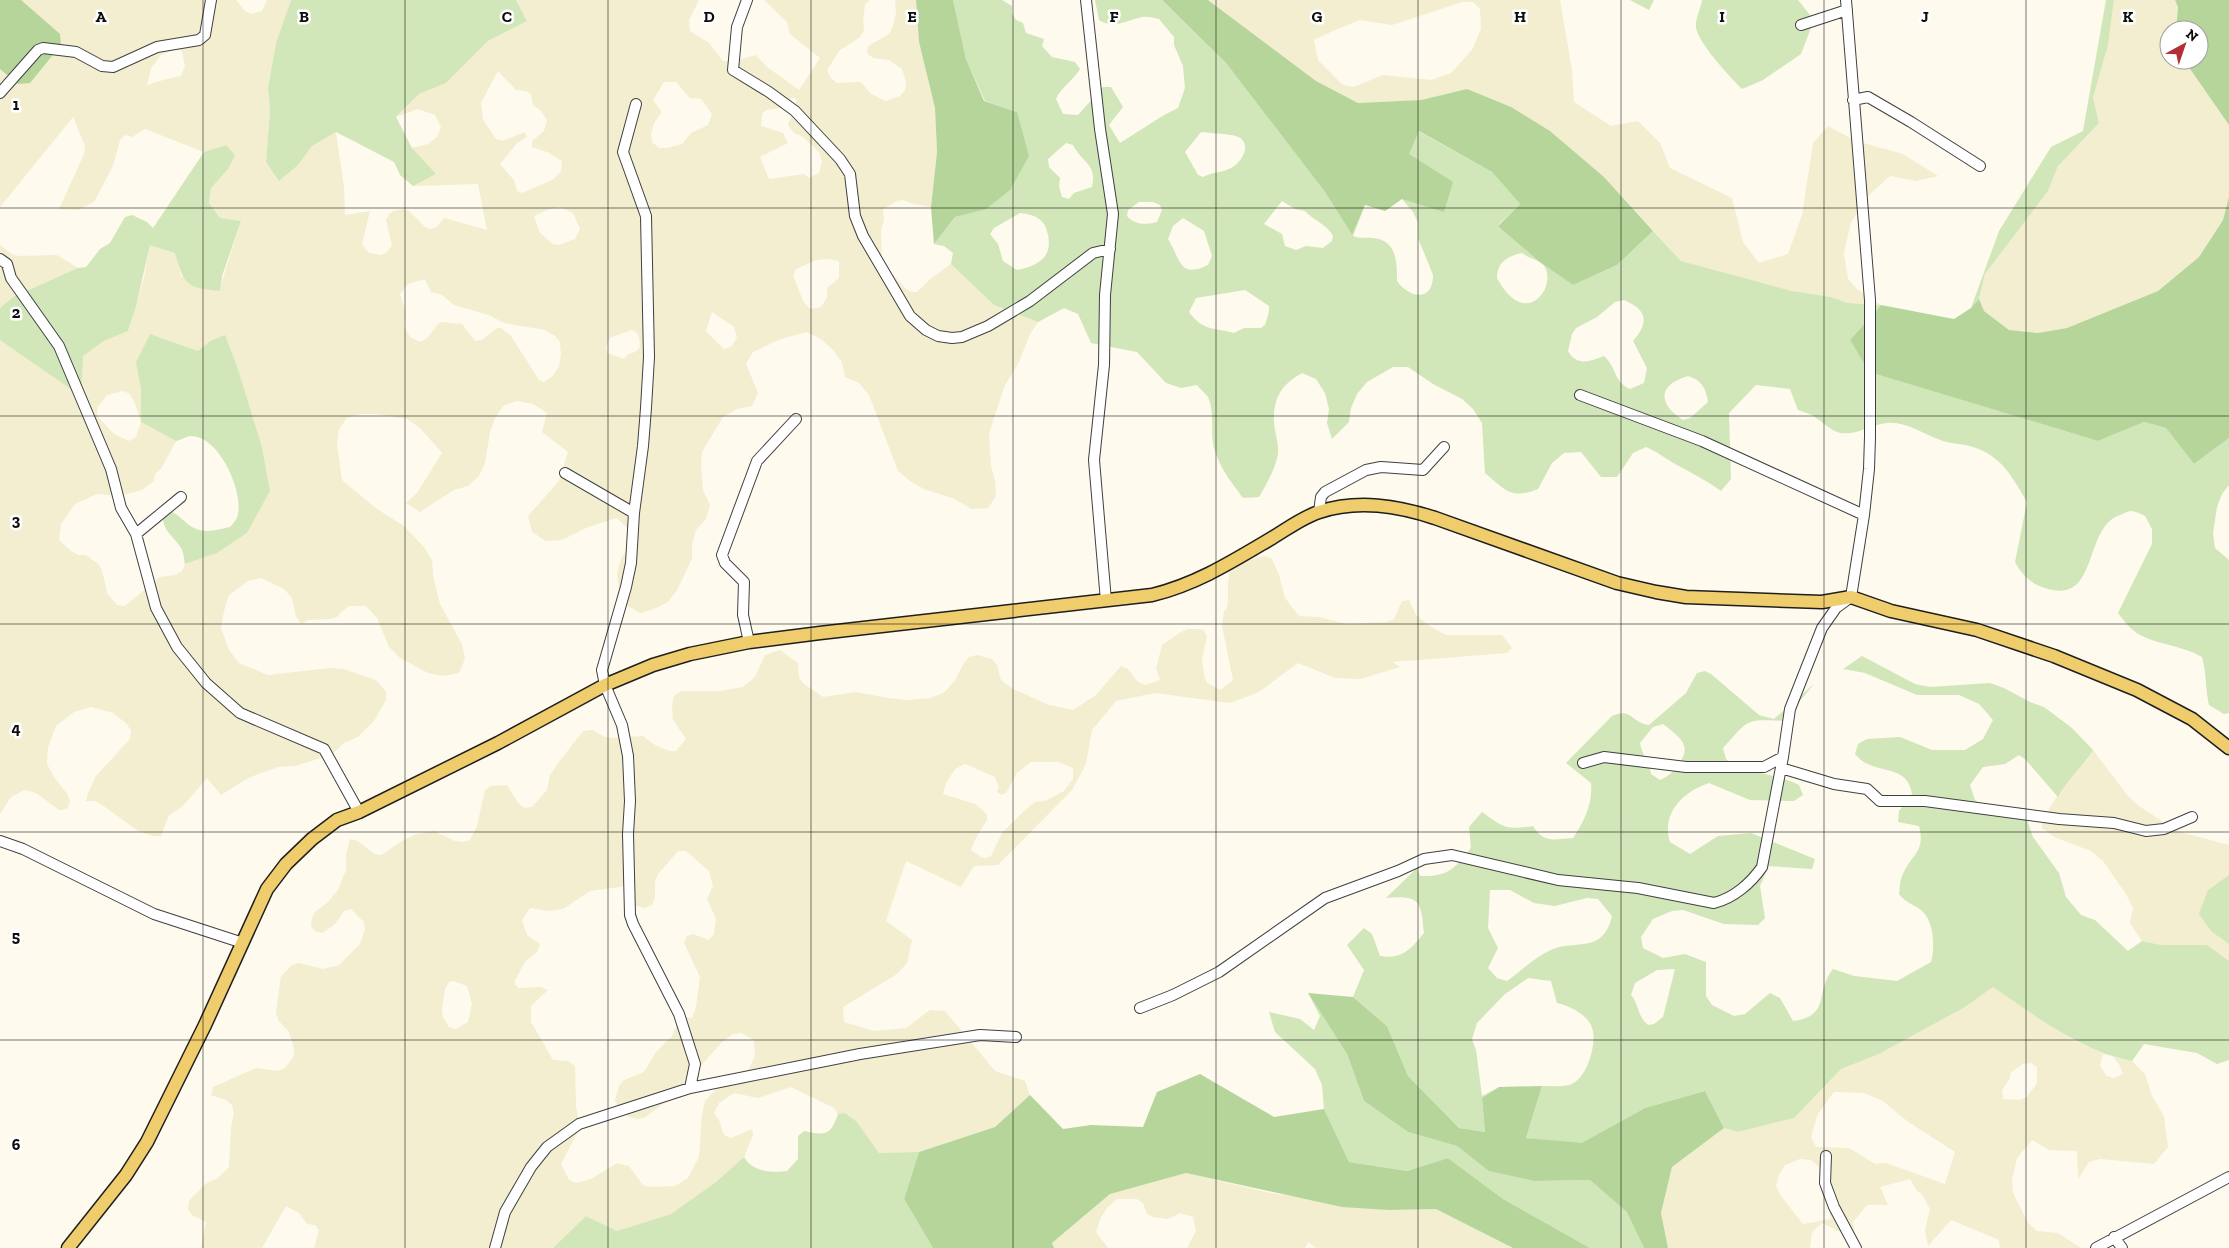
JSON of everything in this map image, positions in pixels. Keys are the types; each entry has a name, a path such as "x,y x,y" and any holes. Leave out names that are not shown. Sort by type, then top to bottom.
{"main road":[{"path":"68,1248 126,1175 147,1142 209,1017 267,889 286,864 324,829 337,820 359,812 498,743 605,685 669,660 749,642 922,620 1152,596 1194,582 1319,512 1361,505 1383,505 1407,509 1617,583 1656,592 1686,597 1822,602 1851,597 1891,611 2012,641 2097,673 2165,703 2192,719 2229,748"}],"street":[{"path":"0,93 38,50 43,48 76,52 102,66 113,67 163,46 199,40 205,35 211,0"},
{"path":"747,0 737,27 733,70 769,92 795,111 843,163 850,174 855,216 863,236 910,316 926,330 938,336 952,338 962,337 988,326 1030,301 1089,256 1110,249"},
{"path":"1086,0 1100,129 1113,206 1105,295 1104,365 1094,460 1106,601"},
{"path":"1140,1008 1173,996 1219,972 1325,898 1424,859 1452,856 1558,880 1638,888 1714,903 1724,900 1749,882 1762,867 1790,709 1822,628 1836,608 1851,597 1864,515 1870,437 1870,300 1847,5 1801,25"},
{"path":"1853,100 1868,96 1980,166"},
{"path":"636,104 623,152 646,216 649,357 643,446 634,513 631,563 626,587 602,664 605,685 622,725 630,766 628,834 630,915 632,924 679,1014 684,1028 695,1064 690,1088"},
{"path":"0,259 7,264 11,278 59,346 111,469 124,515 136,534 161,621 182,654 206,682 240,714 324,749 359,812"},
{"path":"1580,395 1710,444 1864,515"},
{"path":"749,642 743,615 744,582 725,563 722,556 757,461 796,419"},
{"path":"1319,512 1322,497 1330,488 1373,468 1423,470 1444,447"},
{"path":"565,473 634,513"},
{"path":"136,534 180,497"},
{"path":"1583,763 1604,757 1686,767 1764,767 1782,762 1834,784 1867,790 1880,801 1925,801 2059,819 2114,823 2146,830 2164,829 2192,817"},
{"path":"0,840 154,914 243,943"},
{"path":"495,1248 505,1212 531,1167 547,1148 579,1124 690,1088 860,1054 980,1036 1016,1037"},
{"path":"1826,1156 1825,1183 1834,1207 1856,1248"},
{"path":"2096,1248 2229,1177"},
{"path":"2114,1237 2122,1248"}],"shaded area":[{"path":"0,0 236,0 245,11 251,14 262,11 267,0 291,0 276,43 268,88 270,110 266,162 280,180 298,165 312,146 336,132 344,187 345,215 370,211 362,244 369,253 380,255 386,253 392,246 386,220 393,211 404,209 409,211 426,228 432,229 437,227 444,218 487,230 478,184 413,186 435,174 412,148 428,144 437,137 441,127 435,115 418,109 396,117 419,94 446,83 488,41 527,21 516,0 699,0 689,20 690,31 709,43 723,61 734,61 756,55 767,67 799,90 820,58 790,34 787,22 764,0 870,0 865,5 864,31 860,37 840,50 827,70 831,78 837,83 861,82 871,94 886,101 900,96 905,90 906,82 902,69 889,60 873,58 867,53 868,46 888,35 892,29 896,14 895,0 916,0 919,42 935,108 937,152 931,207 903,200 897,201 883,209 884,220 881,230 882,263 906,289 912,292 917,292 929,280 951,264 994,305 1038,322 1030,334 1019,362 1004,387 989,434 991,466 996,496 988,508 971,509 955,499 924,489 898,471 869,395 859,383 845,377 842,362 821,339 807,332 781,339 753,352 746,364 758,393 752,406 737,409 723,417 702,452 703,490 710,505 706,519 696,530 692,544 692,559 677,590 668,602 640,613 626,605 619,590 617,574 621,559 629,547 628,529 617,518 588,527 562,540 546,541 532,532 528,516 559,481 568,452 542,432 547,413 533,404 517,401 503,406 495,418 490,432 485,463 479,476 468,486 454,490 420,512 406,503 417,493 442,453 420,428 407,419 376,414 361,414 347,418 339,429 337,445 342,480 377,509 404,526 424,547 432,560 433,575 440,604 462,644 465,659 459,673 443,676 428,673 400,658 389,647 377,618 366,606 349,606 339,616 331,619 308,620 301,624 296,616 292,598 284,589 261,578 248,581 229,595 221,628 229,650 239,663 268,675 330,668 343,669 376,680 386,692 386,700 374,721 358,737 344,743 331,755 295,766 278,767 248,778 221,795 207,778 182,807 169,815 161,836 153,836 138,831 101,804 94,801 86,801 96,776 130,739 131,731 127,724 113,713 91,707 74,712 56,726 48,747 47,764 68,795 70,802 67,809 59,810 36,793 24,790 11,797 0,814 0,340 23,355 83,356 104,341 128,331 144,278 150,244 175,253 181,276 219,291 241,221 220,218 209,203 211,188 228,169 226,145 204,152 145,129 132,137 125,135 120,140 113,166 94,202 78,210 59,209 84,154 85,146 73,117 0,207","holes":["177,49 182,51 185,66 181,76 155,82 147,86 151,68 161,55","498,71 516,90 526,91 531,94 533,105 541,111 547,120 544,131 532,141 532,147 547,152 562,161 561,171 554,179 522,193 517,191 514,180 500,164 517,143 527,137 525,132 502,141 496,139 483,120 481,103","664,82 676,82 690,98 701,99 712,114 708,125 691,133 682,144 667,148 659,148 652,142 651,135 654,123 662,112 653,100","793,97 797,100 788,125 794,133 803,137 819,152 822,162 819,173 809,178 804,174 769,179 760,157 788,143 783,133 761,126 762,114 766,110 781,108","560,207 573,213 580,229 575,239 559,245 553,244 540,233 534,216 549,209","828,259 839,261 839,278 827,288 827,298 821,307 810,309 803,301 793,275 796,269 816,260","425,279 431,292 442,295 454,305 489,315 504,323 545,330 555,336 560,342 561,355 559,366 553,376 544,382 539,380 511,336 501,328 497,328 482,340 475,341 462,324 442,322 421,342 410,337 404,326 406,313 400,294 408,284","712,312 734,327 737,338 731,347 724,349 706,331","631,330 636,332 639,337 640,347 637,351 627,355 624,359 607,353 606,347 610,338","150,334 198,351 210,341 225,336 237,366 262,447 270,491 247,533 217,553 185,564 182,571 175,575 160,577 125,606 117,605 107,593 102,570 98,564 86,555 78,555 71,551 59,540 61,524 75,504 97,494 119,496 142,490 154,481 155,474 161,469 176,441 141,422 141,390 136,362","123,391 130,394 141,422 136,437 129,441 114,434 98,417 97,408 107,395"]},
{"path":"1208,0 1560,0 1572,70 1574,102 1611,126 1638,121 1660,143 1670,168 1732,198 1743,242 1759,263 1788,254 1802,215 1813,143 1828,126 1856,141 1903,154 1938,176 1916,181 1890,176 1870,194 1851,222 1844,253 1848,279 1857,289 1881,305 1848,303 1831,297 1792,291 1681,261 1604,177 1550,131 1467,89 1421,100 1358,103 1316,81","holes":["1462,2 1473,2 1480,9 1481,29 1472,50 1451,73 1431,80 1383,75 1354,87 1343,85 1318,60 1314,40 1360,20 1392,25"]},
{"path":"2114,0 2175,0 2178,6 2177,20 2159,20 2159,70 2192,70 2229,125 2229,197 2223,220 2199,257 2158,291 2067,328 2039,333 2009,330 1984,311 1979,299 1985,274 2048,191 2058,166 2099,123 2093,98 2108,45"},
{"path":"0,245 12,254 19,256 57,255 78,268 13,297 0,308"},
{"path":"1265,556 1272,559 1279,575 1285,598 1299,616 1319,617 1347,624 1387,622 1394,619 1402,601 1409,600 1416,615 1431,627 1446,635 1502,635 1512,648 1507,653 1392,662 1400,667 1360,679 1335,678 1298,663 1259,692 1230,703 1155,693 1116,701 1092,730 1086,764 1072,790 998,865 974,866 961,887 906,861 886,921 912,940 907,963 897,974 843,1007 844,1022 874,1031 906,1028 930,1010 945,1011 995,1071 1025,1081 1030,1095 995,1127 919,1152 879,1153 857,1122 845,1113 838,1114 834,1108 791,1087 758,1098 734,1093 719,1103 714,1113 719,1120 724,1135 731,1138 752,1129 753,1135 744,1157 716,1182 671,1214 617,1231 586,1216 553,1248 314,1248 319,1230 315,1225 307,1224 299,1213 286,1206 262,1248 201,1248 206,1222 192,1215 188,1209 189,1201 205,1184 218,1178 229,1167 231,1128 234,1113 232,1105 226,1100 211,1095 213,1087 256,1068 278,1071 285,1068 294,1056 294,1048 289,1032 278,1020 276,1012 281,976 292,965 299,963 323,969 339,965 360,944 365,929 364,922 351,909 344,911 335,924 323,933 316,932 311,926 315,912 328,902 338,890 346,870 346,855 350,839 358,841 374,854 381,855 402,841 417,834 434,831 455,841 463,842 470,840 477,826 485,790 491,786 507,785 518,803 525,808 532,807 547,790 550,775 583,731 592,730 605,737 613,738 643,736 655,745 669,751 676,751 686,739 673,720 672,705 674,696 681,691 720,691 743,687 755,677 765,655 780,650 798,663 799,678 804,684 823,697 856,692 908,700 931,698 945,692 969,657 977,655 992,659 997,665 1001,680 1013,689 1049,705 1073,710 1096,695 1121,666 1128,669 1138,682 1146,685 1160,680 1156,669 1162,645 1181,632 1188,629 1197,629 1204,630 1207,637 1202,659 1207,683 1220,690 1233,680 1222,626 1224,611 1227,608 1228,601 1230,568 1235,563","holes":["1031,762 1058,762 1073,768 1073,779 1064,791 1045,801 1035,802 1025,810 1002,833 991,856 981,857 971,850 987,820 987,814 975,804 943,794 946,783 955,769 965,764 995,777 999,787 997,792 1001,795 1006,793 1017,773","678,851 686,851 709,871 713,886 707,899 716,919 714,934 709,940 693,934 687,936 684,943 700,977 696,1007 692,1018 684,1017 678,1022 672,1036 656,1052 644,1072 624,1080 619,1086 615,1100 618,1107 629,1117 644,1118 675,1095 721,1043 733,1034 741,1033 754,1040 755,1056 749,1069 721,1084 705,1101 699,1157 688,1178 675,1186 651,1187 643,1185 629,1166 617,1163 591,1179 576,1183 569,1180 561,1164 580,1128 576,1106 575,1066 568,1061 553,1060 531,1022 531,1006 548,990 541,987 518,988 514,982 525,962 537,952 540,944 527,935 522,920 530,908 548,911 563,909 590,891 620,887 627,884 635,884 630,904 645,908 652,905 658,874","453,981 467,986 472,1004 468,1022 456,1029 449,1027 443,1017 442,1009 445,989 449,982"]},
{"path":"2093,750 2128,796 2139,806 2177,831 2229,845 2229,875 2208,890 2212,932 2229,944 2229,961 2207,945 2161,945 2142,941 2130,923 2133,908 2126,894 2103,861 2091,851 2054,837 2042,828 2042,820 2065,784 2088,759"},
{"path":"1993,987 2074,1041 2110,1056 2103,1054 2100,1066 2107,1076 2114,1078 2123,1074 2119,1064 2113,1057 2132,1061 2145,1074 2152,1096 2164,1116 2168,1147 2154,1164 2100,1159 2089,1162 2078,1179 2077,1151 2049,1150 2032,1140 2017,1158 2012,1180 2013,1193 2028,1223 2037,1231 2058,1233 2081,1248 2000,1248 1999,1240 1951,1220 1928,1246 1925,1230 1930,1209 1922,1194 1917,1191 1910,1179 1880,1187 1888,1205 1867,1205 1853,1222 1855,1239 1822,1223 1812,1232 1810,1248 1668,1248 1661,1213 1672,1167 1724,1128 1738,1132 1794,1118 1841,1069 1879,1054 1965,1007","holes":["2031,1063 2037,1067 2037,1083 2027,1097 2020,1100 2003,1099 2002,1091 2010,1078 2011,1072 2023,1064","1834,1092 1864,1093 1883,1101 1907,1121 1955,1152 1945,1184 1886,1163 1875,1164 1849,1148 1816,1147 1811,1137 1818,1114","1800,1159 1811,1160 1823,1170 1831,1219 1803,1224 1781,1196 1776,1186 1779,1175 1785,1165"]},
{"path":"1186,1173 1270,1193 1389,1210 1436,1209 1513,1248 1317,1248 1308,1242 1305,1248 1187,1248 1196,1231 1193,1217 1180,1213 1168,1219 1153,1217 1147,1214 1143,1203 1137,1199 1117,1199 1107,1208 1100,1219 1096,1232 1108,1248 1054,1248 1052,1243 1110,1194"}],"green space":[{"path":"0,0 21,0 60,34 61,45 30,83 18,84 0,69"},
{"path":"291,0 516,0 527,21 488,41 446,83 419,94 396,117 412,148 436,174 413,186 400,175 394,162 336,132 312,146 298,165 279,181 266,162 270,110 268,88 276,43"},
{"path":"916,0 953,0 966,59 984,101 1017,112 1029,156 1010,190 986,209 955,217 934,244 931,207 937,152 935,108 919,42"},
{"path":"953,0 1002,0 1012,6 1012,13 1016,20 1023,23 1026,33 1044,39 1042,46 1052,57 1075,62 1080,69 1056,99 1063,114 1078,115 1103,87 1111,87 1123,107 1109,125 1120,143 1178,108 1185,88 1183,66 1174,45 1174,37 1159,19 1144,17 1115,24 1105,23 1099,20 1095,0 1162,0 1226,63 1325,192 1352,235 1365,205 1353,236 1373,238 1387,243 1394,253 1396,260 1397,281 1402,287 1414,294 1425,294 1429,290 1433,275 1418,238 1418,222 1413,212 1402,199 1408,154 1418,131 1492,172 1520,204 1498,225 1540,262 1573,285 1617,265 1653,231 1681,261 1792,291 1831,297 1848,303 1881,305 1850,340 1869,372 2098,441 2144,422 2166,428 2194,464 2229,438 2229,485 2222,494 2217,507 2213,533 2215,548 2229,560 2229,713 2224,714 2209,705 2202,657 2140,635 2118,613 2152,544 2152,529 2145,516 2130,511 2108,523 2100,534 2083,576 2075,586 2062,591 2045,588 2027,578 2015,562 2027,502 2006,469 1992,456 1973,447 1943,441 1901,424 1880,424 1853,433 1837,432 1812,415 1798,410 1790,389 1756,385 1729,413 1731,479 1721,491 1646,447 1633,453 1617,477 1601,477 1581,452 1564,453 1552,463 1538,489 1521,494 1509,492 1485,473 1482,423 1473,409 1462,399 1433,384 1408,367 1393,367 1367,382 1357,394 1351,408 1349,422 1332,439 1327,423 1329,409 1325,393 1316,379 1302,373 1289,382 1277,399 1274,423 1278,454 1270,476 1259,497 1243,498 1226,474 1216,455 1210,403 1208,397 1197,385 1181,388 1166,383 1137,352 1091,343 1078,314 1064,308 1038,322 994,305 951,264 953,253 944,246 934,244 955,217 986,208 1017,112 985,101 966,59","holes":["1201,132 1236,136 1241,139 1245,148 1242,158 1234,166 1203,177 1198,175 1185,152","1066,143 1073,145 1091,168 1093,173 1092,187 1074,193 1069,199 1062,197 1059,186 1060,178 1049,167 1048,159","1282,201 1295,209 1305,211 1328,229 1333,236 1332,241 1323,248 1306,246 1296,250 1285,246 1282,234 1264,224","1139,202 1153,202 1160,205 1162,210 1157,222 1145,224 1137,223 1130,219 1127,216 1128,210","1020,213 1031,215 1045,225 1049,243 1048,250 1042,260 1017,270 1003,261 998,244 990,234 994,228","1183,218 1204,231 1212,256 1208,265 1191,270 1182,265 1168,239 1173,226","1522,253 1540,262 1546,270 1545,289 1539,298 1530,303 1520,302 1509,295 1497,278 1501,264 1512,256","1245,290 1269,306 1269,312 1265,325 1261,328 1244,328 1234,333 1209,328 1199,323 1189,312 1196,298","1624,300 1638,308 1642,313 1644,323 1633,341 1647,368 1644,383 1630,389 1621,382 1604,356 1594,360 1580,361 1575,359 1568,351 1572,334 1576,328 1597,317 1615,302","1688,376 1693,378 1702,386 1708,402 1690,418 1683,420 1675,414 1665,401 1666,389 1671,384"]},
{"path":"1162,0 1208,0 1316,81 1358,103 1421,100 1467,89 1511,107 1550,131 1604,177 1653,231 1617,265 1573,285 1541,263 1498,226 1520,204 1492,172 1419,131 1409,154 1453,182 1444,212 1402,199 1385,211 1365,205 1352,235 1325,192 1226,63"},
{"path":"1630,0 1654,0 1649,10"},
{"path":"1702,0 1798,0 1814,20 1801,54 1763,80 1742,89 1715,60 1698,34 1696,24"},
{"path":"2106,0 2114,0 2108,45 2093,98 2099,123 2058,166 2048,191 1985,274 1979,299 1971,308 1999,231 2051,147 2083,131"},
{"path":"2175,0 2229,0 2229,125 2191,70 2209,70 2209,20 2177,20 2178,7"},
{"path":"226,145 235,155 228,169 211,188 209,203 220,218 241,221 222,276 220,291 193,286 184,278 175,253 150,245 136,306 128,331 104,341 83,356 81,396 0,340 0,308 13,297 78,268 86,267 100,249 110,243 125,217 132,215 147,222 153,228 204,152"},
{"path":"2229,197 2229,438 2194,464 2166,428 2144,422 2098,441 1869,372 1850,340 1881,305 1954,319 1971,308 1979,299 1984,311 2009,330 2038,333 2067,328 2158,291 2199,257 2223,220"},
{"path":"150,334 198,351 210,341 225,335 237,366 262,447 270,491 247,533 217,553 185,564 181,548 167,530 163,521 166,510 174,513 197,529 211,531 230,527 237,517 239,504 233,479 227,466 211,445 201,438 191,436 176,441 141,422 141,390 136,362"},
{"path":"1862,656 1915,684 1930,687 1990,683 2044,707 2072,728 2093,750 2058,797 2025,759 2019,755 2005,764 1983,767 1970,785 1975,800 1982,805 2025,814 2033,837 2059,873 2066,897 2081,915 2095,920 2128,951 2142,941 2161,945 2207,945 2229,961 2229,1060 2217,1064 2197,1053 2144,1044 2132,1061 2113,1056 2094,1049 2059,1031 1993,987 1965,1007 1879,1054 1841,1069 1794,1118 1738,1132 1724,1128 1705,1091 1645,1108 1582,1144 1526,1138 1542,1086 1566,1086 1575,1082 1581,1076 1590,1059 1593,1040 1591,1025 1585,1017 1571,1008 1557,1003 1551,981 1528,978 1505,994 1477,1023 1472,1039 1476,1050 1482,1096 1499,1087 1482,1098 1485,1132 1459,1128 1408,1076 1387,1026 1353,997 1364,970 1347,945 1364,928 1372,934 1380,956 1400,955 1415,944 1424,933 1422,914 1417,902 1406,898 1386,898 1417,868 1420,876 1430,876 1445,873 1455,866 1471,848 1469,827 1482,812 1495,822 1511,828 1533,826 1545,838 1573,838 1587,812 1591,798 1591,783 1566,763 1612,716 1624,713 1643,724 1649,725 1686,693 1697,673 1705,671 1711,674 1759,715 1774,719 1814,684 1790,713 1786,721 1763,720 1749,722 1723,748 1726,759 1734,764 1799,785 1803,795 1794,801 1750,800 1709,783 1690,792 1676,805 1668,822 1670,842 1690,854 1718,836 1751,833 1815,859 1812,869 1769,866 1760,886 1765,918 1758,925 1724,924 1683,910 1672,911 1653,919 1641,937 1643,948 1663,958 1685,954 1706,962 1706,996 1712,1005 1734,1016 1745,1014 1770,993 1780,998 1793,1021 1813,1014 1818,1008 1827,978 1833,969 1854,976 1897,981 1931,962 1933,937 1930,923 1921,910 1899,894 1902,876 1917,853 1921,842 1919,826 1898,822 1899,811 1912,794 1909,784 1904,777 1897,773 1862,761 1855,754 1858,744 1867,739 1900,737 1932,750 1965,750 1983,739 1993,720 1979,704 1959,695 1917,695 1865,673 1843,669","holes":["1663,724 1679,737 1685,752 1674,770 1660,780 1651,774 1640,743 1653,727","1490,890 1510,890 1534,903 1555,906 1587,898 1598,899 1612,916 1608,928 1602,937 1586,944 1558,947 1549,951 1507,981 1497,978 1488,968 1498,948 1488,928","1675,969 1663,1017 1654,1024 1648,1025 1642,1018 1631,995 1635,983 1657,970"]},
{"path":"2229,875 2229,944 2212,932 2199,914 2208,890"},
{"path":"1308,993 1347,1054 1364,1101 1408,1132 1457,1146 1490,1171 1534,1181 1590,1180 1628,1212 1644,1248 1590,1248 1503,1199 1448,1158 1407,1171 1349,1162 1324,1109 1322,1085 1315,1069 1275,1032 1269,1012 1300,1019 1314,1030 1320,1016"},
{"path":"1308,993 1353,997 1387,1026 1408,1076 1459,1128 1485,1132 1482,1098 1499,1087 1542,1086 1526,1138 1582,1143 1645,1108 1705,1091 1724,1128 1672,1167 1661,1213 1668,1248 1644,1248 1627,1212 1590,1180 1534,1181 1489,1171 1457,1146 1408,1132 1364,1101 1347,1054"},
{"path":"1200,1074 1274,1117 1324,1109 1349,1162 1407,1171 1448,1158 1503,1199 1590,1248 1513,1248 1436,1209 1389,1210 1342,1207 1186,1173 1110,1194 1052,1243 1054,1248 933,1248 904,1199 919,1152 995,1127 1030,1095 1063,1129 1091,1125 1143,1127 1157,1092"},
{"path":"845,1113 857,1122 879,1153 919,1152 904,1199 933,1248 553,1248 586,1216 617,1231 671,1214 716,1182 744,1157 757,1169 775,1172 787,1171 798,1159 798,1136 804,1131 827,1132 833,1126 838,1114"}]}
